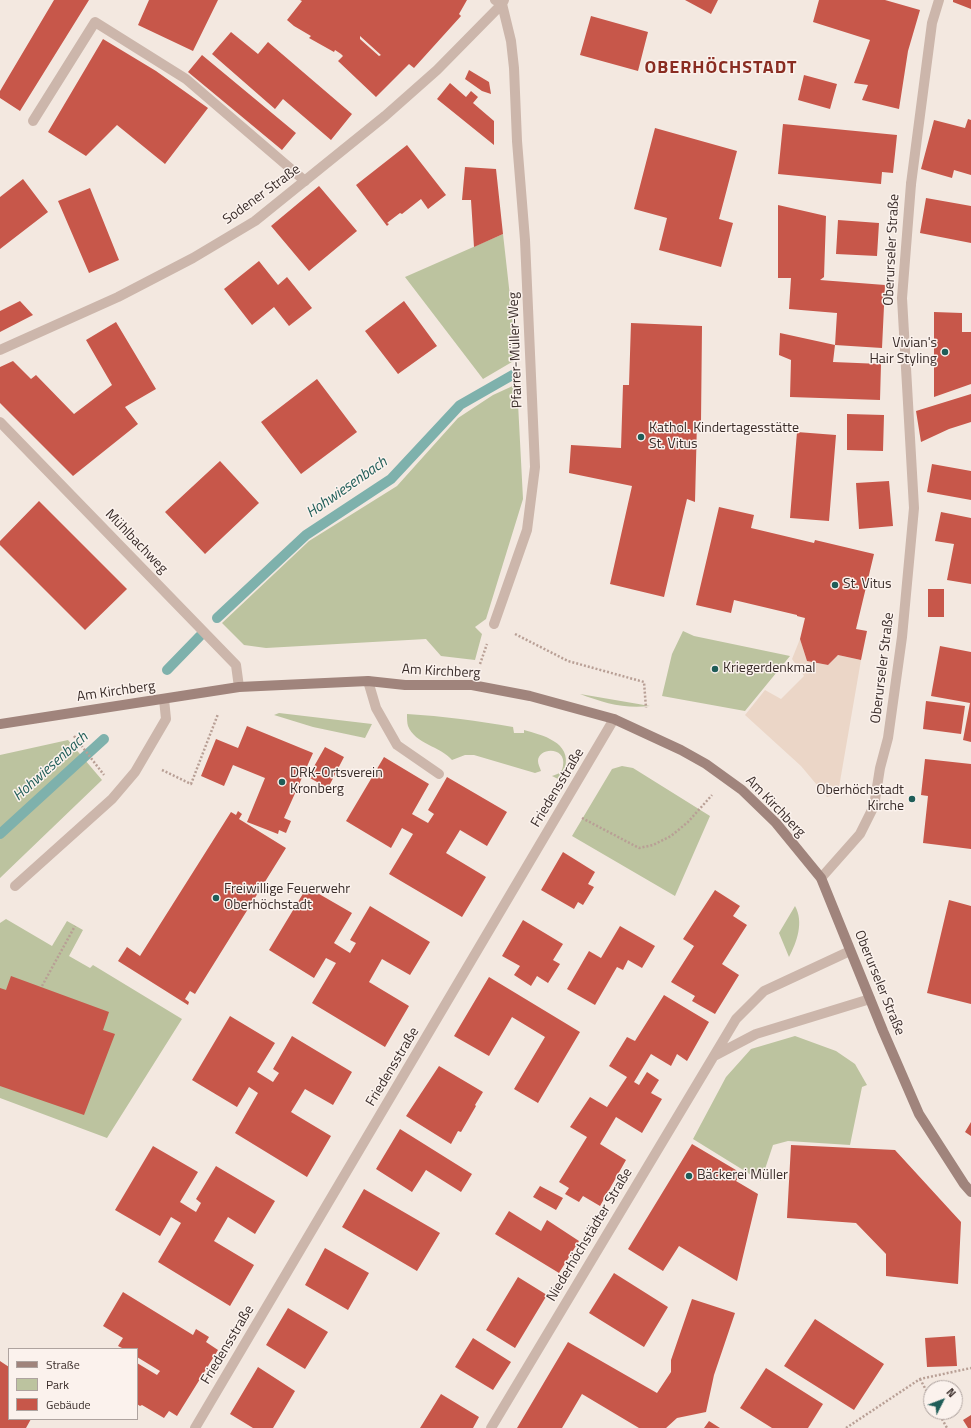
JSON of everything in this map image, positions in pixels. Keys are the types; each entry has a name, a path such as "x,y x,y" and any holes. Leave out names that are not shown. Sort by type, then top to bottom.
{"main road":[{"name":"Am Kirchberg","path":"0,724 239,687 368,681 405,685 472,685 530,696 614,719 681,750 706,764 742,790 776,824 821,878"},
{"name":"Oberurseler Straße","path":"821,878 870,999 920,1114 964,1184 971,1192"}],"street":[{"name":"Oberurseler Straße","path":"821,878 860,834 874,806 880,768 888,738 902,637 914,508 902,298 911,184 932,23 939,0"},
{"name":"Sodener Straße","path":"0,350 118,297 193,258 255,221 385,116 438,70 500,2"},
{"name":"Pfarrer-Müller-Weg","path":"494,624 527,530 535,467 525,240 517,141 514,68 511,41 500,2"},
{"path":"33,121 95,22 186,79 305,181"},
{"name":"Mühlbachweg","path":"0,422 236,664 239,687"},
{"path":"368,681 376,708 397,744 439,774"},
{"path":"15,886 112,799 135,772 166,719 164,698"},
{"name":"Friedensstraße","path":"195,1428 614,719"},
{"name":"Niederhöchstädter Straße","path":"491,1428 736,1019 764,991 850,951"},
{"path":"714,1056 756,1034 870,999"}],"path":[{"path":"472,685 494,624 568,661 644,682 646,734"},
{"path":"142,761 192,784 227,689"},
{"path":"83,748 98,768"},
{"path":"562,807 639,848 653,846 671,836 688,822 726,779"},
{"path":"42,986 75,926"},
{"path":"846,1428 920,1378 971,1368"},
{"path":"920,1378 923,1384"}],"green space":[{"path":"503,234 517,359 483,379 405,277"},
{"path":"517,384 523,499 486,619 475,627 482,634 475,660 441,656 426,639 266,648 244,645 222,623 309,541 397,486 458,418 493,395"},
{"path":"683,631 694,636 790,656 745,711 662,696 672,654"},
{"path":"580,694 650,706 623,706 597,700"},
{"path":"279,713 372,724 365,738 313,727 274,715"},
{"path":"407,714 447,717 487,723 513,727 514,733 524,733 524,730 539,734 554,741 560,746 566,759 564,771 560,780 552,776 561,772 563,759 557,752 552,751 547,751 539,756 538,762 541,771 535,773 474,755 465,755 452,760 441,751 416,737 411,732 407,722"},
{"path":"68,740 102,780 0,878 0,755"},
{"path":"622,766 633,768 710,816 675,896 572,836 612,769"},
{"path":"795,906 798,912 799,925 795,945 789,957 779,933"},
{"path":"6,919 52,946 67,921 83,930 69,956 90,968 93,965 182,1019 107,1138 0,1098 0,923"},
{"path":"795,1036 836,1051 855,1064 867,1085 862,1087 850,1145 788,1141 773,1145 761,1181 693,1139 726,1077 751,1049"}],"shaded area":[{"path":"800,639 807,661 828,665 838,655 861,660 838,793 827,797 801,766 745,715 765,690 781,699 804,676 792,659"}],"building":[{"path":"54,0 89,0 20,111 0,98 0,91"},
{"path":"149,0 218,0 193,51 138,25"},
{"path":"300,0 467,0 459,14 461,16 414,68 409,64 376,97 338,61 343,56 341,54 335,50 334,52 309,38 311,36 287,20 302,1","holes":["360,36 381,55 379,56 360,39"]},
{"path":"685,0 718,0 711,14"},
{"path":"819,0 885,0 920,10 908,51 899,109 862,100 868,85 854,83 870,40 813,22"},
{"path":"953,0 971,0 971,9 953,2"},
{"path":"591,16 648,32 638,71 580,55"},
{"path":"231,32 258,54 268,42 352,114 331,140 283,99 275,109 212,54"},
{"path":"103,39 156,71 208,108 165,164 117,125 86,156 48,132"},
{"path":"202,55 296,133 282,150 188,72"},
{"path":"469,70 489,82 491,94 482,91 465,79"},
{"path":"804,75 837,84 830,109 798,100"},
{"path":"450,83 466,97 471,91 478,97 473,103 494,121 494,145 437,99"},
{"path":"968,119 971,120 971,175 954,170 952,178 921,169 934,120 965,128"},
{"path":"783,124 897,135 893,173 882,172 881,184 778,174"},
{"path":"655,128 737,151 719,219 733,223 721,267 659,250 667,218 634,209"},
{"path":"407,145 446,195 428,209 421,199 402,214 400,213 387,223 389,224 387,226 356,185"},
{"path":"465,167 496,169 503,234 474,247 471,200 462,200"},
{"path":"23,179 48,212 0,249 0,197"},
{"path":"319,186 357,231 309,271 271,226"},
{"path":"90,188 119,260 89,273 58,201"},
{"path":"926,198 971,206 971,243 920,233"},
{"path":"778,205 826,216 824,277 820,280 885,285 882,348 835,345 837,313 789,309 791,278 778,278"},
{"path":"838,220 879,223 877,256 836,254"},
{"path":"259,261 278,285 287,277 312,308 289,326 274,307 252,325 224,289"},
{"path":"20,301 33,315 0,332 0,311"},
{"path":"404,301 437,346 398,374 365,331"},
{"path":"934,312 962,313 962,332 971,332 971,384 934,397"},
{"path":"116,322 156,389 125,407 138,424 73,476 0,403 0,367 13,361 31,379 36,375 74,414 112,385 86,340"},
{"path":"631,323 702,326 701,422 697,421 695,502 687,499 664,597 610,584 632,486 569,473 571,445 621,448 623,385 629,385"},
{"path":"780,333 835,345 833,362 881,364 880,400 790,397 791,360 779,355"},
{"path":"317,379 357,432 301,474 261,422"},
{"path":"971,394 971,422 949,429 921,442 916,411"},
{"path":"847,414 884,415 883,451 847,450"},
{"path":"797,432 836,435 829,521 790,518"},
{"path":"220,461 259,503 205,554 165,512"},
{"path":"932,464 971,471 971,500 927,492"},
{"path":"889,481 893,526 859,529 856,483"},
{"path":"39,501 127,589 85,630 0,545 0,541"},
{"path":"719,507 754,515 751,528 814,543 815,540 874,554 856,629 867,631 861,660 838,655 828,665 807,661 800,639 805,618 797,615 734,600 731,613 696,605"},
{"path":"941,512 971,518 971,584 947,580 954,544 935,541"},
{"path":"928,589 944,589 944,617 928,617"},
{"path":"940,646 971,652 971,742 963,740 970,703 931,696"},
{"path":"926,701 965,706 961,734 923,729"},
{"name":"DRK-Ortsverein Kronberg","path":"247,726 313,753 284,818 291,821 286,833 279,830 278,834 247,822 265,778 233,765 224,786 201,776 216,739 238,748"},
{"path":"325,747 344,757 328,788 308,777"},
{"path":"384,757 429,784 412,814 428,823 434,814 428,810 447,777 507,812 487,846 460,830 446,853 486,877 462,917 389,874 413,834 402,828 391,848 346,821"},
{"path":"925,759 971,764 971,849 923,843 928,796 921,795"},
{"name":"Freiwillige Feuerwehr Oberhöchstadt","path":"238,811 242,814 239,819 286,848 195,994 190,991 185,999 189,1002 188,1005 118,961 127,947 140,956 231,812 236,815"},
{"path":"563,852 595,872 588,884 594,887 583,905 578,902 574,909 541,890"},
{"path":"307,887 352,913 334,943 350,953 356,943 350,940 370,906 430,942 410,975 382,959 369,982 409,1006 385,1047 312,1003 336,963 326,958 314,978 269,950"},
{"path":"715,890 740,906 733,916 747,925 722,964 739,975 715,1014 692,1001 695,996 671,982 694,946 683,939"},
{"path":"949,900 971,906 971,1004 927,993"},
{"path":"523,920 563,944 553,960 560,964 548,983 537,976 531,986 514,975 520,966 502,956"},
{"path":"620,926 655,946 642,968 628,960 623,970 617,967 595,1005 567,989 589,951 601,958"},
{"path":"11,976 109,1012 103,1030 115,1034 84,1115 0,1086 0,988 6,990"},
{"path":"489,977 580,1032 538,1103 514,1089 545,1037 512,1017 489,1056 454,1036"},
{"path":"664,995 709,1022 687,1061 677,1054 671,1066 651,1054 634,1082 639,1085 647,1072 659,1080 651,1093 662,1099 642,1133 616,1117 600,1144 626,1160 600,1206 583,1196 579,1202 565,1194 569,1188 559,1182 587,1137 570,1127 590,1097 607,1107 627,1077 609,1066 627,1037 635,1041"},
{"path":"230,1016 275,1043 257,1072 273,1082 279,1073 273,1069 292,1036 352,1072 333,1105 305,1089 291,1112 331,1136 307,1177 235,1133 258,1093 249,1087 237,1107 192,1080"},
{"path":"439,1066 483,1092 461,1132 458,1131 451,1144 406,1116"},
{"path":"971,1122 971,1136 965,1132"},
{"path":"400,1129 472,1174 461,1192 426,1170 412,1192 376,1169"},
{"path":"692,1144 741,1173 736,1181 758,1194 737,1281 679,1246 663,1271 628,1249"},
{"path":"791,1145 895,1150 961,1222 958,1284 886,1276 886,1254 856,1223 787,1218"},
{"path":"153,1146 198,1172 180,1202 196,1212 201,1203 196,1199 216,1166 275,1201 255,1234 228,1217 214,1241 254,1265 230,1306 158,1262 181,1223 171,1217 160,1236 115,1210"},
{"path":"540,1186 563,1198 556,1210 533,1197"},
{"path":"364,1189 440,1233 417,1271 342,1227"},
{"path":"509,1211 541,1231 547,1220 579,1241 559,1273 495,1234"},
{"path":"325,1248 369,1273 348,1310 305,1285"},
{"path":"614,1273 668,1307 644,1347 589,1313"},
{"path":"518,1277 547,1295 515,1348 486,1330"},
{"path":"123,1292 193,1335 196,1329 209,1337 206,1342 218,1350 177,1416 169,1411 164,1418 142,1405 138,1405 138,1364 157,1375 160,1371 138,1358 138,1348 122,1348 118,1346 123,1338 103,1326"},
{"path":"692,1299 735,1313 714,1375 706,1412 677,1418 666,1428 639,1428 582,1394 562,1428 517,1428 568,1342 657,1393 671,1372 671,1360"},
{"path":"288,1308 328,1332 305,1369 266,1345"},
{"path":"815,1319 884,1364 854,1410 784,1366"},
{"path":"955,1336 957,1366 927,1367 925,1338"},
{"path":"473,1338 511,1362 493,1390 455,1367"},
{"path":"0,1361 8,1366 8,1420 30,1420 26,1428 0,1428"},
{"path":"258,1367 295,1391 273,1428 253,1428 230,1414"},
{"path":"766,1368 823,1404 808,1428 772,1428 740,1408"},
{"path":"441,1394 479,1417 473,1428 420,1428"},
{"path":"971,1415 971,1428 968,1428 963,1420"},
{"path":"709,1421 720,1428 704,1428"}],"waterway":[{"name":"Hohwiesenbach","path":"217,618 306,535 391,479 460,405 516,373"},
{"name":"Hohwiesenbach","path":"167,670 200,636"},
{"name":"Hohwiesenbach","path":"0,834 104,739"}],"place":[{"name":"Vivian's Hair Styling","path":"945,352"},
{"name":"Kathol. Kindertagesstätte St. Vitus","path":"641,437"},
{"name":"St. Vitus","path":"835,585"},
{"name":"Kriegerdenkmal","path":"715,669"},
{"name":"DRK-Ortsverein Kronberg","path":"282,782"},
{"name":"Oberhöchstadt Kirche","path":"912,799"},
{"name":"Freiwillige Feuerwehr Oberhöchstadt","path":"216,898"},
{"name":"Bäckerei Müller","path":"689,1176"}],"district":[{"name":"OBERHÖCHSTADT","path":"721,69"}]}
